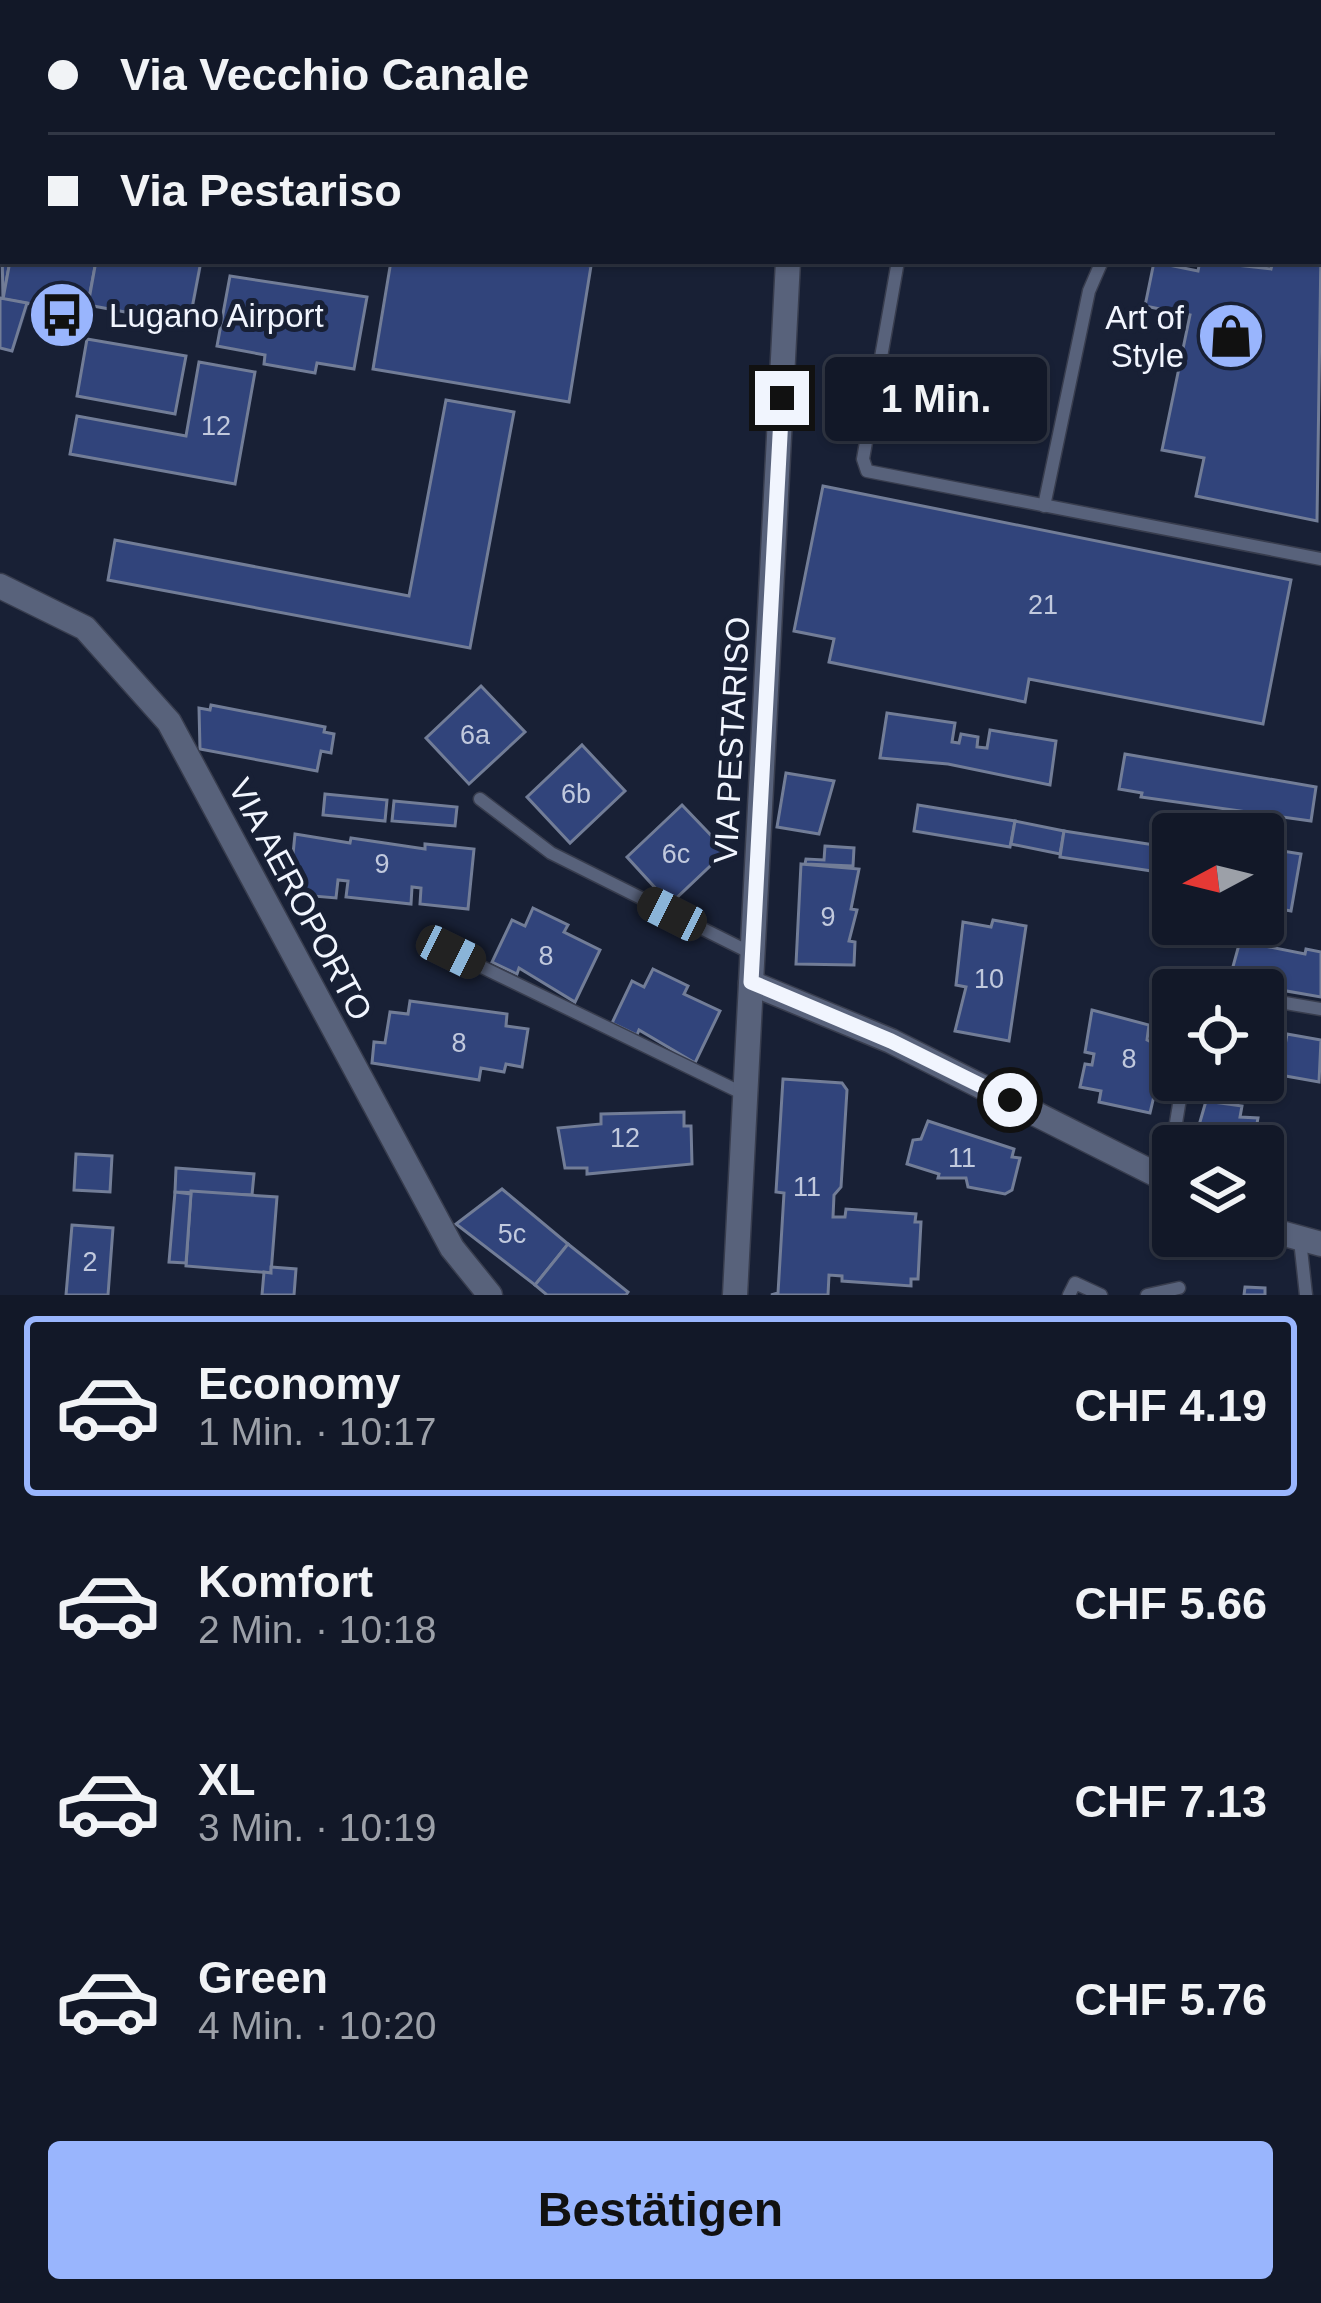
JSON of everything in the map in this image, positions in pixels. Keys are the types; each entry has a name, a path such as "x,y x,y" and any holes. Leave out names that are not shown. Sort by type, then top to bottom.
{"street":[{"name":"VIA PESTARISO","path":"735,1295 788,264"},
{"name":"VIA AEROPORTO","path":"0,586 85,628 169,722 452,1248 490,1295"},
{"path":"751,982 891,1041 1152,1172"}],"lane":[{"path":"898,264 864,467 875,475 1321,559"},
{"path":"1045,506 1089,291 1101,264"},
{"path":"480,799 551,854 753,954"},
{"path":"451,952 746,1094"},
{"path":"1284,1003 1321,1009"},
{"path":"1306,1295 1310,1242"},
{"path":"1069,1295 1075,1282 1101,1295"},
{"path":"1147,1295 1179,1288"}],"shaded area":[{"path":"0,264 202,264 191,324 92,305 90,316 29,306 13,353 0,349"}],"building":[{"path":"2,264 9,264 3,299"},
{"path":"9,264 95,264 86,314 3,299"},
{"path":"95,264 200,264 189,324 88,305"},
{"path":"390,264 591,266 569,402 373,369"},
{"path":"1154,264 1198,271 1199,264 1271,269 1272,264 1321,264 1317,521 1196,496 1204,458 1162,450 1190,315 1145,306"},
{"path":"230,276 367,297 354,369 317,363 315,373 264,364 265,355 217,346"},
{"path":"0,298 27,303 12,351 0,348"},
{"path":"87,339 186,356 175,414 77,396"},
{"path":"199,362 255,372 235,484 70,454 77,416 186,436"},
{"path":"446,400 514,412 470,648 108,580 115,540 409,596"},
{"path":"823,486 1291,580 1263,724 1029,679 1025,702 829,662 834,639 794,631"},
{"path":"481,686 525,732 469,784 426,738"},
{"path":"211,705 325,727 324,732 334,734 331,753 321,751 317,771 200,749 199,708 210,710"},
{"path":"887,713 955,723 952,742 959,743 961,734 978,737 977,747 987,748 990,730 1056,741 1050,785 948,764 880,758"},
{"path":"582,745 625,791 570,843 527,797"},
{"path":"1125,754 1316,787 1311,821 1284,817 1284,813 1141,797 1142,793 1119,789"},
{"path":"786,773 834,781 819,834 777,827"},
{"path":"325,794 387,800 385,821 323,815"},
{"path":"394,801 457,807 455,826 392,821"},
{"path":"682,805 726,851 670,904 627,857"},
{"path":"918,805 1015,821 1010,847 914,831"},
{"path":"1015,821 1064,831 1060,854 1011,844"},
{"path":"1064,831 1152,845 1152,871 1060,857"},
{"path":"295,834 350,843 351,838 425,849 425,844 474,849 468,909 420,904 421,888 412,887 411,904 346,897 348,881 338,880 336,898 289,894"},
{"path":"825,846 854,848 853,866 805,864 806,859 824,860"},
{"path":"1284,851 1301,854 1291,911 1284,910"},
{"path":"801,864 859,869 851,909 857,910 849,941 855,942 854,965 796,964"},
{"path":"533,908 568,925 564,932 600,950 575,1002 519,968 517,974 492,962 512,920 525,926"},
{"path":"993,920 1026,926 1009,1041 955,1031 966,987 956,985 963,922 991,927"},
{"path":"1239,945 1321,952 1321,997 1284,991 1284,969 1232,969"},
{"path":"653,969 688,986 684,994 720,1011 695,1063 639,1030 637,1035 612,1023 632,981 644,987"},
{"path":"410,1001 507,1014 506,1026 528,1029 522,1067 506,1064 504,1072 481,1068 479,1080 372,1063 374,1042 385,1043 390,1012 408,1014"},
{"path":"1092,1010 1149,1025 1150,1113 1099,1102 1101,1091 1080,1087 1085,1064 1092,1065 1094,1054 1085,1052"},
{"path":"1287,1034 1321,1040 1319,1082 1284,1076"},
{"path":"783,1079 842,1083 847,1090 841,1187 834,1195 833,1217 845,1217 846,1209 916,1214 915,1222 921,1222 918,1279 911,1279 911,1286 842,1281 842,1276 829,1275 828,1295 771,1295 778,1293 784,1193 776,1192"},
{"path":"1206,1101 1242,1106 1240,1117 1258,1118 1257,1125 1199,1125"},
{"path":"684,1112 684,1126 691,1126 692,1164 587,1174 587,1168 565,1168 558,1128 601,1124 601,1114"},
{"path":"928,1121 1014,1149 1012,1157 1020,1158 1012,1190 1005,1194 968,1187 966,1178 938,1178 939,1174 907,1164 913,1140 921,1139"},
{"path":"76,1154 112,1156 110,1192 74,1190"},
{"path":"176,1168 254,1174 252,1195 175,1192"},
{"path":"502,1189 568,1244 535,1285 456,1224"},
{"path":"191,1191 277,1197 271,1273 186,1266"},
{"path":"175,1192 191,1194 186,1263 169,1262"},
{"path":"72,1225 113,1228 108,1295 66,1295"},
{"path":"568,1244 626,1295 547,1295 535,1285"},
{"path":"271,1267 296,1269 294,1295 262,1295 264,1272 271,1273"},
{"path":"1245,1287 1265,1288 1265,1295 1244,1295"}],"place":[{"name":"Lugano Airport","path":"62,315"},
{"name":"Art of Style","path":"1231,336"}],"route":[{"path":"782,398 751,982 891,1041 1010,1100"}]}
